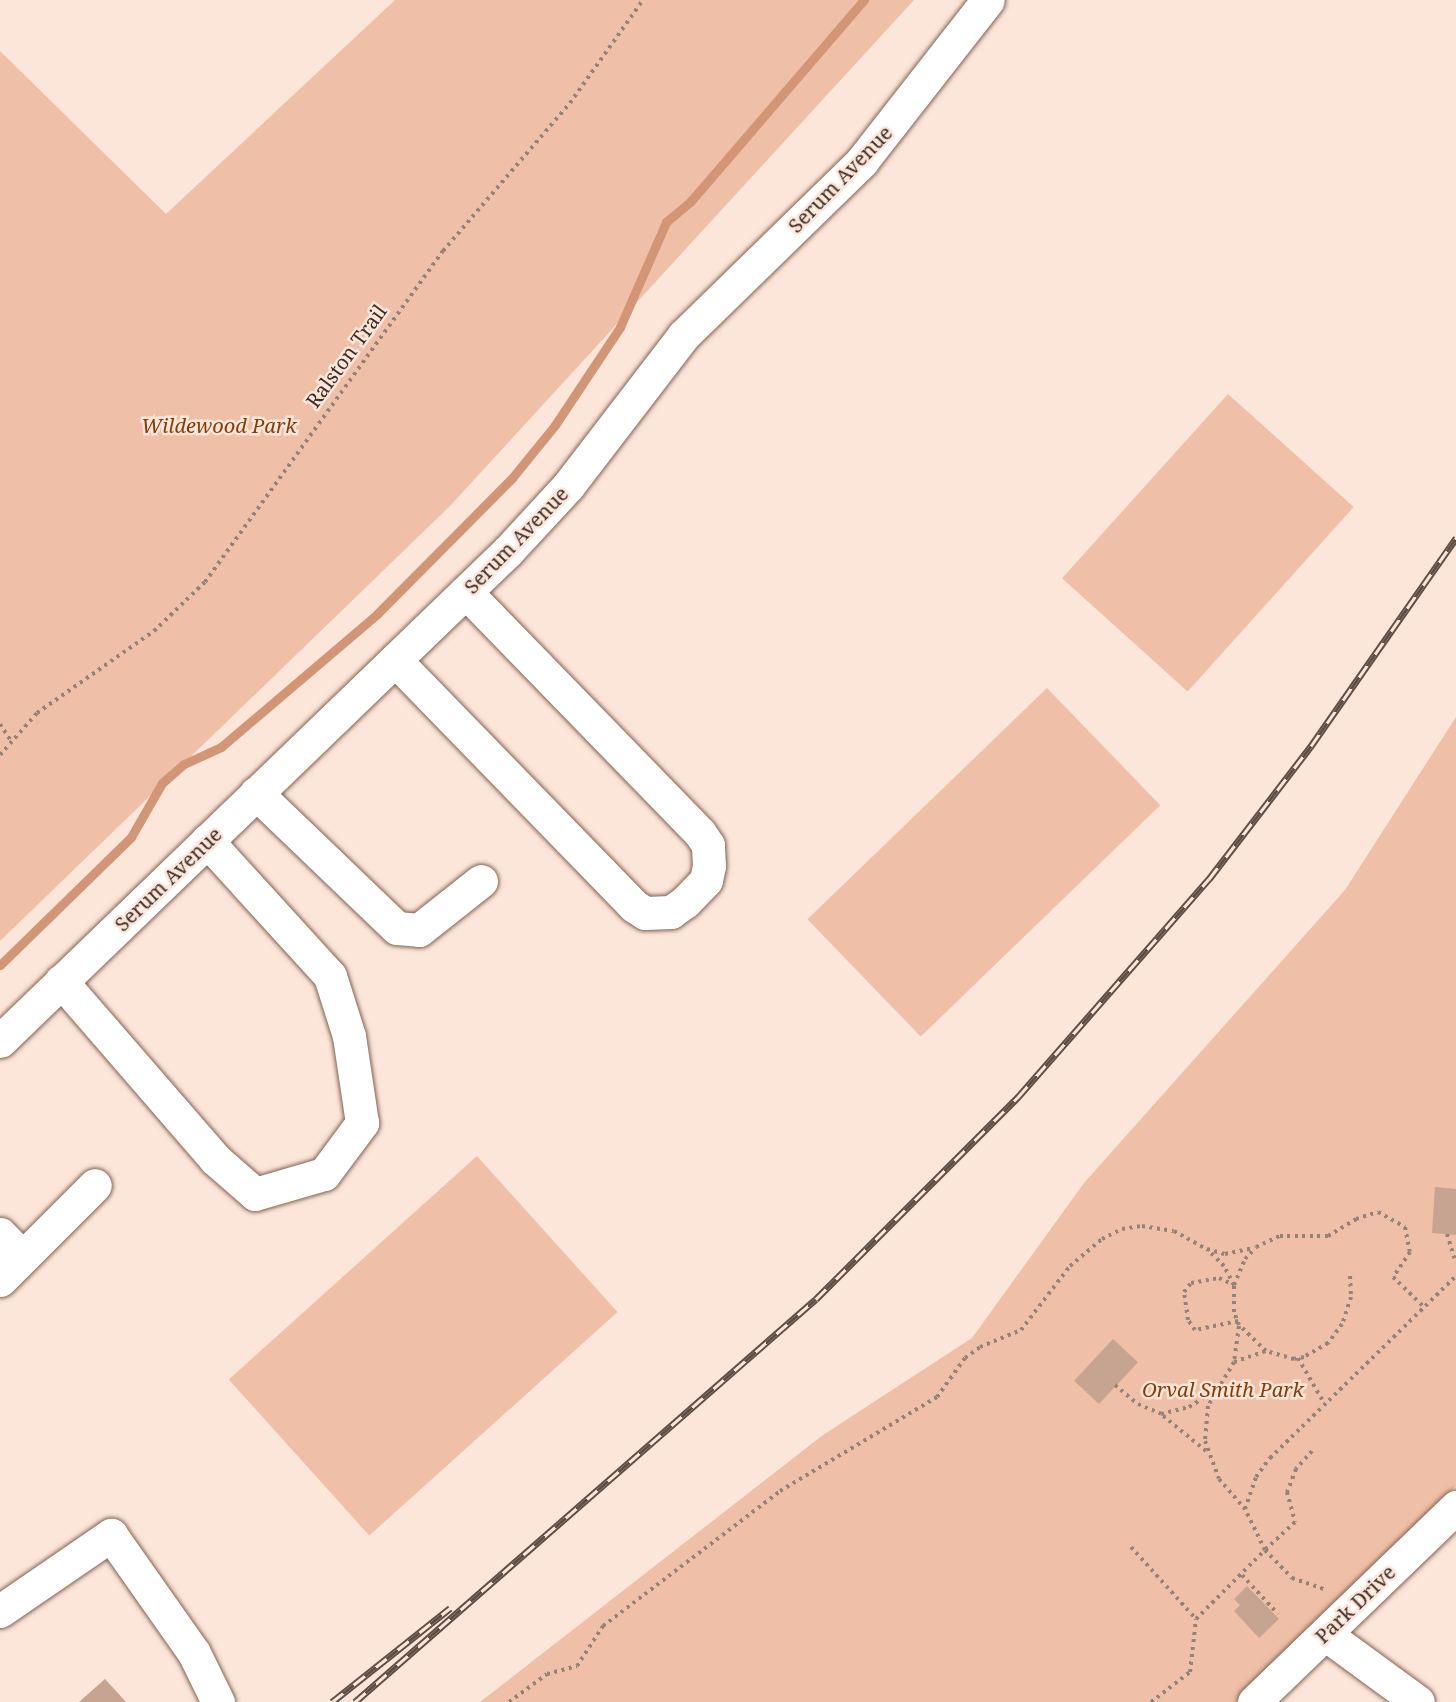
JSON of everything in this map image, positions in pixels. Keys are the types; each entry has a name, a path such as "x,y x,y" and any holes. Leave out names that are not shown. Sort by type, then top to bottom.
{"street":[{"name":"Serum Avenue","path":"0,1041 466,592 568,486 684,335 862,161 988,0"},
{"path":"395,660 634,906 645,913 671,912 685,902 706,879 710,866 708,845 700,833 466,592"},
{"path":"256,793 397,928 419,930 481,881"},
{"path":"62,981 215,1160 255,1194 324,1174 362,1123 350,1036 330,976 207,840"},
{"path":"0,1280 94,1185"},
{"path":"0,1234 22,1257"},
{"name":"Park Drive","path":"1254,1702 1456,1507"},
{"path":"0,1611 111,1535 194,1653 218,1702"},
{"path":"1325,1634 1418,1702"}],"path":[{"name":"Ralston Trail","path":"0,755 11,741 64,691 170,619 205,582 429,268 570,103 643,0"},
{"path":"0,724 11,741"},
{"path":"1207,1249 1237,1254 1280,1236 1328,1236 1367,1214 1388,1215 1405,1227 1412,1246 1405,1263 1393,1277 1424,1306"},
{"path":"509,1702 547,1674 577,1665 603,1626 780,1491 937,1396 965,1358 980,1347 1021,1330 1070,1266 1102,1239 1122,1229 1142,1226 1174,1231 1207,1249 1224,1266 1234,1285 1238,1323 1234,1362 1213,1392 1206,1423 1208,1452 1223,1485 1245,1509 1266,1550 1299,1583 1337,1591"},
{"path":"1448,1234 1456,1263"},
{"path":"1234,1285 1245,1259 1256,1247"},
{"path":"1234,1362 1266,1352 1298,1358 1328,1343 1339,1329 1351,1297 1350,1276"},
{"path":"1245,1509 1256,1478 1270,1458 1456,1276"},
{"path":"1234,1285 1218,1278 1191,1283 1184,1292 1188,1320 1195,1330 1238,1323"},
{"path":"1238,1323 1266,1352"},
{"path":"1298,1358 1324,1403"},
{"path":"1115,1385 1138,1404 1161,1414 1208,1452"},
{"path":"1161,1414 1189,1407 1213,1392"},
{"path":"1151,1702 1190,1672 1196,1619 1295,1522 1287,1492 1296,1469 1312,1451"},
{"path":"1131,1547 1196,1619"},
{"path":"1242,1575 1278,1614"}],"green space":[{"name":"Wildewood Park","path":"395,0 914,0 450,506 0,941 0,51 166,214"},
{"path":"1228,394 1354,507 1188,691 1062,578"},
{"path":"1047,688 1160,805 921,1037 807,919"},
{"name":"Orval Smith Park","path":"1456,717 1456,1486 1235,1702 480,1702 823,1435 972,1338 1084,1183 1345,890"},
{"path":"477,1156 618,1312 369,1536 229,1379"}],"building":[{"path":"1435,1187 1456,1189 1456,1235 1432,1233"},
{"path":"1113,1339 1138,1362 1099,1404 1074,1381"},
{"path":"1247,1586 1279,1619 1259,1638 1234,1611 1240,1605 1234,1599"},
{"path":"105,1679 126,1702 79,1702"}],"waterway":[{"path":"0,965 131,837 162,783 184,764 221,747 377,614 512,478 555,425 620,327 666,222 690,202 864,0"}],"railway":[{"path":"355,1702 816,1299 1018,1097 1209,879 1311,746 1456,538"},
{"path":"332,1702 450,1608"}]}
